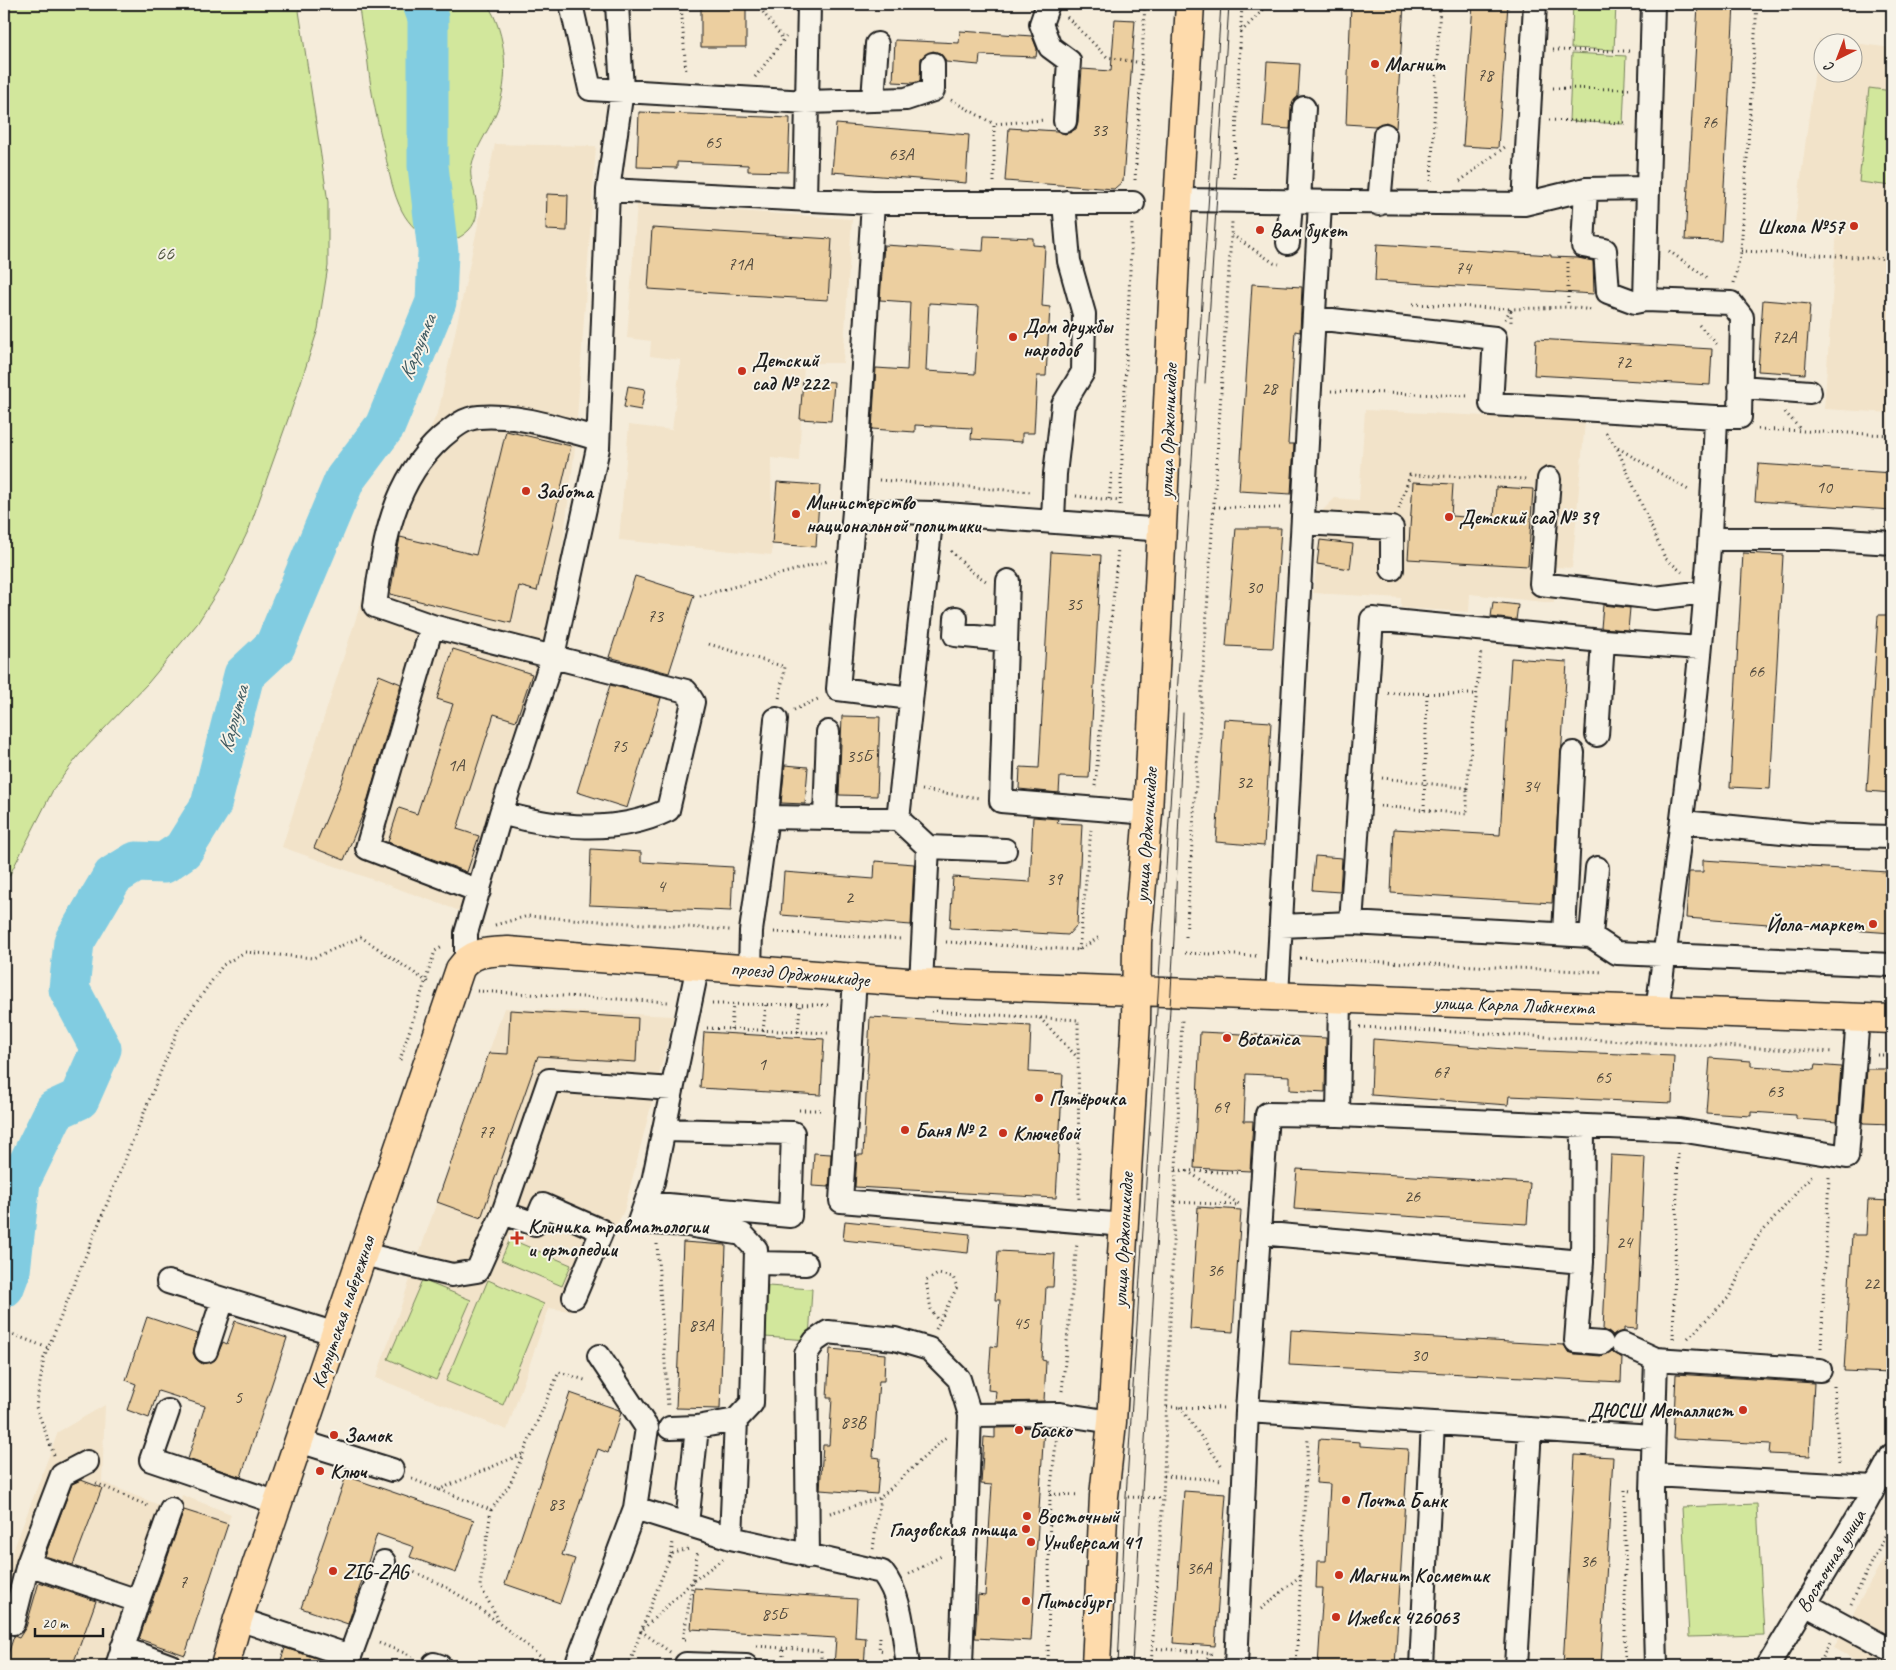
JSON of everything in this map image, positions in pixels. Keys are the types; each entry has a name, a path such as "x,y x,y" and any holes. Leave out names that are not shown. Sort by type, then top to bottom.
{"main road":[{"name":"улица Орджоникидзе","path":"1096,1666 1104,1496 1112,1422 1148,813 1190,4"},
{"name":"проезд Орджоникидзе","path":"466,959 484,952 508,951 921,983 1136,991"},
{"name":"Карлутская набережная","path":"225,1666 238,1620 299,1441 460,969 466,959"},
{"name":"улица Карла Либкнехта","path":"1136,991 1892,1019"}],"street":[{"path":"571,4 590,89 807,102 906,99 933,90 933,64"},
{"path":"466,959 466,933 502,813 553,656 598,439 608,190 622,90 617,4"},
{"path":"805,200 809,4"},
{"path":"1524,204 1535,4"},
{"path":"1646,300 1647,188 1653,4"},
{"path":"1055,7 1041,24 1050,47 1069,61 1064,121"},
{"path":"873,99 877,44"},
{"path":"1277,996 1314,318 1304,202 1304,108"},
{"path":"1379,204 1385,135"},
{"path":"1179,200 1379,204 1524,204 1586,189 1647,188"},
{"path":"1314,318 1503,333 1491,404 1740,417 1742,317 1731,299 1646,300 1635,302 1608,292 1605,250 1583,246 1586,189"},
{"path":"608,190 873,203 1066,202 1133,204"},
{"path":"1054,520 1053,494 1063,405 1083,372 1084,314 1069,261 1066,202"},
{"path":"1288,243 1304,202"},
{"path":"873,203 854,511 838,689 911,698"},
{"path":"1740,387 1810,392"},
{"path":"502,813 529,820 591,828 649,819 668,810 692,702 686,691 432,626 375,606 380,566 399,495 429,449 455,425 476,417 514,417 598,439"},
{"path":"1656,1010 1683,822 1710,539 1716,417"},
{"path":"1549,480 1541,584 1655,598 1705,592"},
{"path":"854,511 931,522 1054,520 1120,528 1164,530"},
{"path":"1303,515 1392,528 1392,569"},
{"path":"898,819 931,522"},
{"path":"1710,539 1830,539 1892,543"},
{"path":"1008,588 1001,801 1148,813"},
{"path":"956,618 955,635 1006,640"},
{"path":"1351,923 1372,619 1603,641 1700,648"},
{"path":"432,626 367,848 479,891"},
{"path":"1597,735 1603,641"},
{"path":"750,970 751,931 767,817 776,719"},
{"path":"825,818 828,732"},
{"path":"1564,934 1573,753"},
{"path":"767,817 898,819 928,847 1005,850"},
{"path":"1683,822 1812,835 1892,837"},
{"path":"921,983 928,847"},
{"path":"1591,936 1597,868"},
{"path":"1281,926 1351,923 1564,934 1591,936 1617,954 1892,965"},
{"path":"670,1428 697,1427 736,1420 752,1403 756,1249 742,1234 687,1225 639,1222 653,1182 698,966"},
{"path":"855,978 841,1201 1124,1225"},
{"path":"1338,1115 1340,998"},
{"path":"1237,1661 1238,1481 1247,1410 1266,1114 1338,1115 1679,1130 1830,1156 1847,1157 1858,1018"},
{"path":"363,1254 452,1275 476,1271 503,1213 549,1080 672,1090"},
{"path":"1583,1127 1582,1262 1576,1341 1613,1343 1667,1357 1820,1370"},
{"path":"646,1203 790,1216 793,1133 664,1130"},
{"path":"503,1213 535,1224 543,1205 602,1231 574,1297"},
{"path":"1259,1233 1582,1262"},
{"path":"756,1263 806,1264"},
{"path":"168,1282 336,1334"},
{"path":"206,1351 223,1299"},
{"path":"808,1557 806,1354 815,1341 828,1332 894,1338 929,1348 959,1379 970,1415 961,1666"},
{"path":"576,1666 636,1508 647,1428 599,1356"},
{"path":"1656,1666 1652,1483 1653,1437 1667,1357"},
{"path":"1247,1410 1653,1437"},
{"path":"168,1411 151,1460 278,1503"},
{"path":"970,1415 1060,1414 1112,1422"},
{"path":"736,1420 739,1540"},
{"path":"1420,1666 1433,1423"},
{"path":"687,1524 697,1427"},
{"path":"1516,1666 1530,1429"},
{"path":"299,1441 392,1470"},
{"name":"Восточная улица","path":"1777,1663 1805,1604 1891,1459"},
{"path":"13,1623 28,1564 75,1469"},
{"path":"1652,1483 1874,1488"},
{"path":"636,1508 739,1540 808,1557 871,1568 882,1572 892,1584 898,1603 908,1666"},
{"path":"170,1512 120,1657 171,1666"},
{"path":"238,1620 350,1656 384,1562"},
{"path":"28,1564 138,1601"},
{"path":"1805,1604 1892,1651"},
{"path":"686,1665 746,1666"}],"path":[{"path":"681,4 688,94"},
{"path":"757,4 808,72"},
{"path":"856,478 1120,500 1133,204 1145,4"},
{"path":"1186,937 1233,201 1242,4"},
{"path":"1240,33 1269,4"},
{"path":"1430,204 1440,4"},
{"path":"1665,258 1666,248 1731,299 1740,252 1757,4"},
{"path":"1055,7 1107,56 1142,63"},
{"path":"1532,50 1651,51"},
{"path":"1530,88 1650,89"},
{"path":"933,90 994,124 1064,121"},
{"path":"994,124 994,203"},
{"path":"1430,204 1529,124 1649,124"},
{"path":"1568,307 1568,249 1583,246"},
{"path":"1740,252 1892,259"},
{"path":"1404,304 1511,309 1568,307 1596,310"},
{"path":"1503,333 1511,309"},
{"path":"1503,333 1511,309"},
{"path":"1696,321 1704,322"},
{"path":"1354,392 1492,397"},
{"path":"1590,410 1617,448 1665,558 1705,592"},
{"path":"1617,448 1712,503"},
{"path":"1108,499 1112,470"},
{"path":"1392,528 1410,476 1549,480"},
{"path":"1214,507 1303,515"},
{"path":"931,522 972,572 1008,588"},
{"path":"1101,936 1079,950 1120,528"},
{"path":"700,596 850,555"},
{"path":"1360,804 1467,814 1467,788 1483,630"},
{"path":"709,644 785,667 776,719"},
{"path":"776,719 838,689"},
{"path":"1367,692 1477,694"},
{"path":"1424,810 1427,693"},
{"path":"1361,776 1467,788"},
{"path":"902,787 1001,801"},
{"path":"170,1512 104,1488 75,1469 36,1408 48,1348 179,1027 223,965 245,952 313,958 361,937 425,982 453,990 690,1003 853,1006"},
{"path":"1185,953 1612,972"},
{"path":"730,1029 733,1004"},
{"path":"764,1031 766,1004"},
{"path":"798,1032 800,1005"},
{"path":"830,1015 831,1005"},
{"path":"922,1010 1078,1020 1079,1222 1050,1494 1048,1666"},
{"path":"1039,1018 1078,1057"},
{"path":"1151,1666 1164,1476 1182,1020 1192,1020"},
{"path":"828,1043 830,1024"},
{"path":"1340,1026 1892,1056"},
{"path":"685,1028 829,1033"},
{"path":"795,1110 824,1111 825,1101"},
{"path":"1667,1357 1679,1130"},
{"path":"1667,1357 1729,1297 1756,1239 1830,1156"},
{"path":"1830,1156 1820,1376 1835,1387 1841,1486"},
{"path":"1176,1170 1263,1174"},
{"path":"1175,1202 1241,1206 1186,1171"},
{"path":"656,1236 670,1428"},
{"path":"929,1348 938,1321 957,1287 953,1277 938,1274 926,1282 931,1309 938,1321"},
{"path":"4,1331 48,1348"},
{"path":"500,1624 480,1586 491,1510 510,1484 559,1372 620,1390"},
{"path":"1167,1407 1247,1410"},
{"path":"1180,1407 1238,1481"},
{"path":"808,1520 880,1498 970,1415"},
{"path":"1296,1666 1309,1415"},
{"path":"438,1490 523,1454"},
{"path":"392,1470 491,1510"},
{"path":"1164,1476 1238,1481"},
{"path":"1625,1666 1625,1490 1652,1483"},
{"path":"871,1568 880,1498"},
{"path":"1817,1666 1841,1624 1892,1522"},
{"path":"641,1631 739,1540"},
{"path":"892,1584 966,1541"},
{"path":"629,1666 671,1554 698,1547 684,1640 692,1640"},
{"path":"384,1562 408,1569 453,1590 500,1624 552,1666"},
{"path":"641,1631 686,1665"},
{"path":"358,1635 437,1665"},
{"path":"756,1646 822,1651 821,1666"},
{"path":"783,1648 783,1666"},
{"path":"1152,1648 1237,1661"},
{"path":"532,1666 546,1661"}],"shaded area":[{"name":"Школа №57","path":"1864,44 1892,48 1892,413 1824,409 1837,229 1795,223 1814,77 1814,82 1864,82"},
{"path":"495,144 596,146 575,448 555,606 460,911 282,847 383,535 439,409"},
{"name":"Детский сад № 222","path":"637,204 852,219 843,363 804,363 799,461 771,458 772,555 619,540 629,425 672,430 681,360 650,356 651,341 627,338"},
{"name":"Детский сад № 39","path":"1365,410 1585,421 1572,568 1556,567 1554,603 1470,594 1469,612 1401,608 1401,598 1313,593 1323,510 1335,498 1359,500"},
{"name":"Клиника травматологии и ортопедии","path":"504,1008 674,1016 624,1211 570,1311 549,1308 507,1430 376,1378"},
{"path":"105,1405 102,1482 164,1507 180,1504 182,1495 231,1514 180,1666 4,1666 14,1636 4,1601 4,1575 58,1432"},
{"path":"1892,1543 1892,1666 1867,1666 1834,1648"}],"green space":[{"name":"66","path":"4,4 298,4 328,202 328,266 318,329 298,391 249,529 224,581 197,624 148,683 79,755 54,788 4,886"},
{"path":"359,4 487,4 494,16 499,29 504,57 503,87 496,113 471,168 477,207 474,223 469,230 451,241 441,241 423,235 408,221 399,204 390,175 375,109"},
{"path":"1573,4 1616,4 1614,50 1571,48"},
{"path":"1572,53 1626,56 1623,124 1569,121"},
{"path":"1869,88 1892,91 1892,186 1859,182"},
{"path":"510,1239 571,1265 562,1286 501,1260"},
{"path":"422,1280 471,1300 436,1380 388,1359"},
{"path":"488,1280 544,1304 503,1405 446,1381"},
{"path":"768,1286 812,1289 809,1340 765,1337"},
{"path":"1757,1504 1764,1635 1689,1637 1682,1507"}],"building":[{"path":"701,4 746,4 746,47 701,47"},
{"name":"Магнит","path":"1351,4 1404,4 1396,128 1386,122 1375,126 1346,124"},
{"path":"1473,4 1508,4 1498,148 1463,146"},
{"path":"1698,4 1734,4 1721,241 1685,240"},
{"path":"1115,19 1135,20 1123,181 1114,189 1005,181 1009,128 1057,131 1065,134 1076,129 1082,69 1111,71"},
{"path":"960,31 1032,36 1037,49 1036,57 980,55 979,65 946,62 940,53 933,51 921,58 920,81 913,83 893,82 895,40 959,43"},
{"path":"1267,62 1300,64 1298,96 1291,107 1290,129 1263,127"},
{"path":"639,112 790,118 788,172 748,171 748,165 677,162 677,168 637,167"},
{"path":"836,124 969,135 966,183 832,172"},
{"path":"547,194 568,195 567,231 546,230"},
{"path":"652,228 832,239 828,300 648,289"},
{"name":"Дом дружбы народов","path":"984,236 1033,238 1033,245 1045,246 1042,306 1050,307 1046,376 1037,376 1034,433 1022,433 1022,442 971,439 972,428 915,425 915,432 872,429 876,368 907,370 910,302 880,300 884,245 983,251","holes":["929,303 979,306 975,374 926,371"]},
{"path":"1377,244 1551,255 1551,257 1578,258 1593,261 1594,294 1375,281"},
{"path":"1252,284 1302,287 1300,332 1295,331 1288,444 1294,444 1291,494 1239,491"},
{"path":"1763,300 1810,304 1805,374 1758,371"},
{"path":"1536,339 1712,349 1710,385 1534,375"},
{"path":"803,380 834,382 831,421 800,419"},
{"path":"628,386 645,389 641,410 624,407"},
{"name":"Забота","path":"506,431 571,446 537,591 519,586 511,623 390,594 400,537 476,555"},
{"path":"1758,464 1892,473 1892,510 1755,501"},
{"name":"Министерство национальной политики","path":"777,482 820,485 816,547 772,544"},
{"path":"1413,482 1453,484 1451,516 1494,519 1496,487 1533,489 1528,566 1408,559"},
{"path":"1236,528 1281,528 1273,648 1226,646"},
{"path":"1320,540 1353,544 1350,569 1317,564"},
{"path":"1051,552 1101,555 1089,778 1060,777 1059,793 1019,789 1020,767 1039,768"},
{"path":"1743,553 1783,555 1770,789 1730,787"},
{"path":"635,576 694,595 669,673 609,657"},
{"path":"1493,602 1518,605 1516,620 1491,617"},
{"path":"1603,605 1630,608 1628,630 1601,628"},
{"path":"1878,615 1892,615 1892,793 1867,791"},
{"path":"453,649 532,674 516,721 494,714 457,829 479,836 467,872 388,842 399,808 417,814 453,704 437,699"},
{"path":"1511,658 1567,662 1552,903 1391,893 1394,829 1500,835"},
{"path":"379,675 401,684 365,809 344,860 314,848 342,781"},
{"path":"610,685 661,698 627,808 577,792"},
{"path":"842,716 880,717 877,796 839,795"},
{"path":"1224,719 1271,722 1264,846 1216,842"},
{"path":"785,765 808,767 805,804 781,803"},
{"path":"1033,817 1058,819 1057,823 1082,824 1077,925 1068,935 950,928 953,877 1030,882"},
{"path":"591,849 641,852 641,862 733,867 731,911 589,905"},
{"path":"1315,856 1342,858 1340,892 1312,890"},
{"path":"1703,860 1887,872 1886,886 1892,886 1892,933 1686,918 1689,872 1703,872"},
{"path":"875,861 914,864 911,925 781,915 784,872 874,879"},
{"path":"510,1010 638,1018 636,1062 538,1056 481,1218 437,1202 489,1053 508,1054"},
{"path":"870,1017 1031,1026 1029,1072 1063,1074 1056,1198 855,1187 857,1155 863,1155"},
{"path":"704,1032 824,1039 821,1095 700,1088"},
{"path":"1200,1032 1326,1038 1325,1092 1290,1090 1290,1076 1246,1074 1244,1121 1253,1121 1250,1171 1194,1168"},
{"path":"1373,1039 1518,1050 1674,1056 1672,1103 1509,1096 1508,1105 1371,1095"},
{"path":"1710,1058 1751,1061 1751,1066 1814,1070 1815,1065 1841,1067 1837,1122 1796,1119 1796,1115 1751,1112 1751,1116 1706,1113"},
{"path":"1867,1069 1892,1069 1892,1124 1863,1123"},
{"path":"814,1153 831,1154 829,1187 812,1186"},
{"path":"1611,1155 1645,1157 1637,1329 1624,1328 1624,1331 1613,1336 1603,1330"},
{"path":"1297,1169 1530,1183 1527,1224 1294,1209"},
{"path":"1868,1200 1892,1201 1892,1332 1890,1373 1844,1371 1852,1235 1866,1235"},
{"path":"1198,1207 1241,1210 1233,1332 1190,1329"},
{"path":"845,1221 970,1234 968,1253 843,1240"},
{"path":"683,1242 726,1245 720,1409 676,1408"},
{"path":"998,1251 1055,1254 1053,1287 1046,1287 1042,1360 1046,1361 1044,1401 995,1402 996,1391 988,1390 991,1346 997,1347 1000,1300 995,1300"},
{"path":"147,1317 198,1334 193,1353 202,1364 215,1360 223,1342 227,1344 235,1321 287,1338 241,1477 188,1459 205,1406 158,1391 149,1418 127,1410 136,1384 126,1380"},
{"path":"1291,1330 1564,1345 1568,1352 1601,1356 1612,1351 1622,1358 1621,1382 1289,1365"},
{"path":"830,1349 885,1354 884,1381 879,1381 873,1457 880,1458 877,1494 820,1490 823,1445 829,1445 832,1398 827,1398"},
{"name":"ДЮСШ Металлист","path":"1676,1374 1814,1383 1810,1456 1769,1454 1770,1444 1673,1439"},
{"path":"570,1393 619,1410 621,1413 608,1453 598,1449 562,1555 575,1559 560,1603 505,1584"},
{"path":"1044,1427 1031,1641 975,1638 978,1595 985,1596 992,1485 981,1484 984,1437 995,1438 995,1428"},
{"path":"1319,1439 1360,1442 1360,1446 1408,1449 1395,1666 1318,1666 1323,1588 1316,1588 1317,1561 1326,1561 1330,1484 1316,1483"},
{"path":"1575,1455 1613,1457 1601,1666 1563,1666"},
{"path":"346,1476 474,1520 456,1573 410,1557 414,1547 377,1534 348,1624 301,1608"},
{"path":"81,1480 102,1488 73,1565 45,1556 72,1484"},
{"path":"1184,1491 1226,1494 1215,1646 1173,1643"},
{"path":"184,1510 228,1524 185,1655 139,1639"},
{"path":"39,1582 96,1601 72,1666 4,1666 14,1636 19,1638 26,1627"},
{"path":"694,1588 857,1599 855,1637 866,1638 864,1666 834,1666 836,1638 691,1629"},
{"path":"285,1648 337,1665 337,1666 279,1666"}],"waterway":[{"name":"Карлутка","path":"4,1287 10,1271 20,1181 55,1110 79,1099 101,1049 69,989 74,942 113,876 136,862 164,863 183,850 211,805 244,675 275,646 345,479 385,426 436,302 438,252 428,166 428,18 423,4"}],"tram line":[{"path":"1118,1666 1126,1497 1221,4"},
{"path":"1205,383 1229,4"},
{"path":"1132,1666 1174,939 1183,713"}],"place":[{"name":"Магнит","path":"1375,64"},
{"name":"Школа №57","path":"1854,226"},
{"name":"Вам букет","path":"1260,230"},
{"name":"Дом дружбы народов","path":"1013,337"},
{"name":"Детский сад № 222","path":"742,371"},
{"name":"Забота","path":"526,491"},
{"name":"Министерство национальной политики","path":"796,514"},
{"name":"Детский сад № 39","path":"1449,517"},
{"name":"Йола-маркет","path":"1873,924"},
{"name":"Botanica","path":"1227,1038"},
{"name":"Пятёрочка","path":"1039,1098"},
{"name":"Баня № 2","path":"905,1130"},
{"name":"Ключевой","path":"1003,1133"},
{"name":"Клиника травматологии и ортопедии","path":"517,1238"},
{"name":"ДЮСШ Металлист","path":"1743,1410"},
{"name":"Баско","path":"1019,1430"},
{"name":"Замок","path":"334,1435"},
{"name":"Ключ","path":"320,1471"},
{"name":"Почта Банк","path":"1346,1500"},
{"name":"Восточный","path":"1027,1516"},
{"name":"Глазовская птица","path":"1026,1529"},
{"name":"Универсам 41","path":"1031,1542"},
{"name":"ZIG-ZAG","path":"333,1571"},
{"name":"Магнит Косметик","path":"1339,1575"},
{"name":"Питьсбург","path":"1026,1601"},
{"name":"Ижевск 426063","path":"1336,1617"}]}
